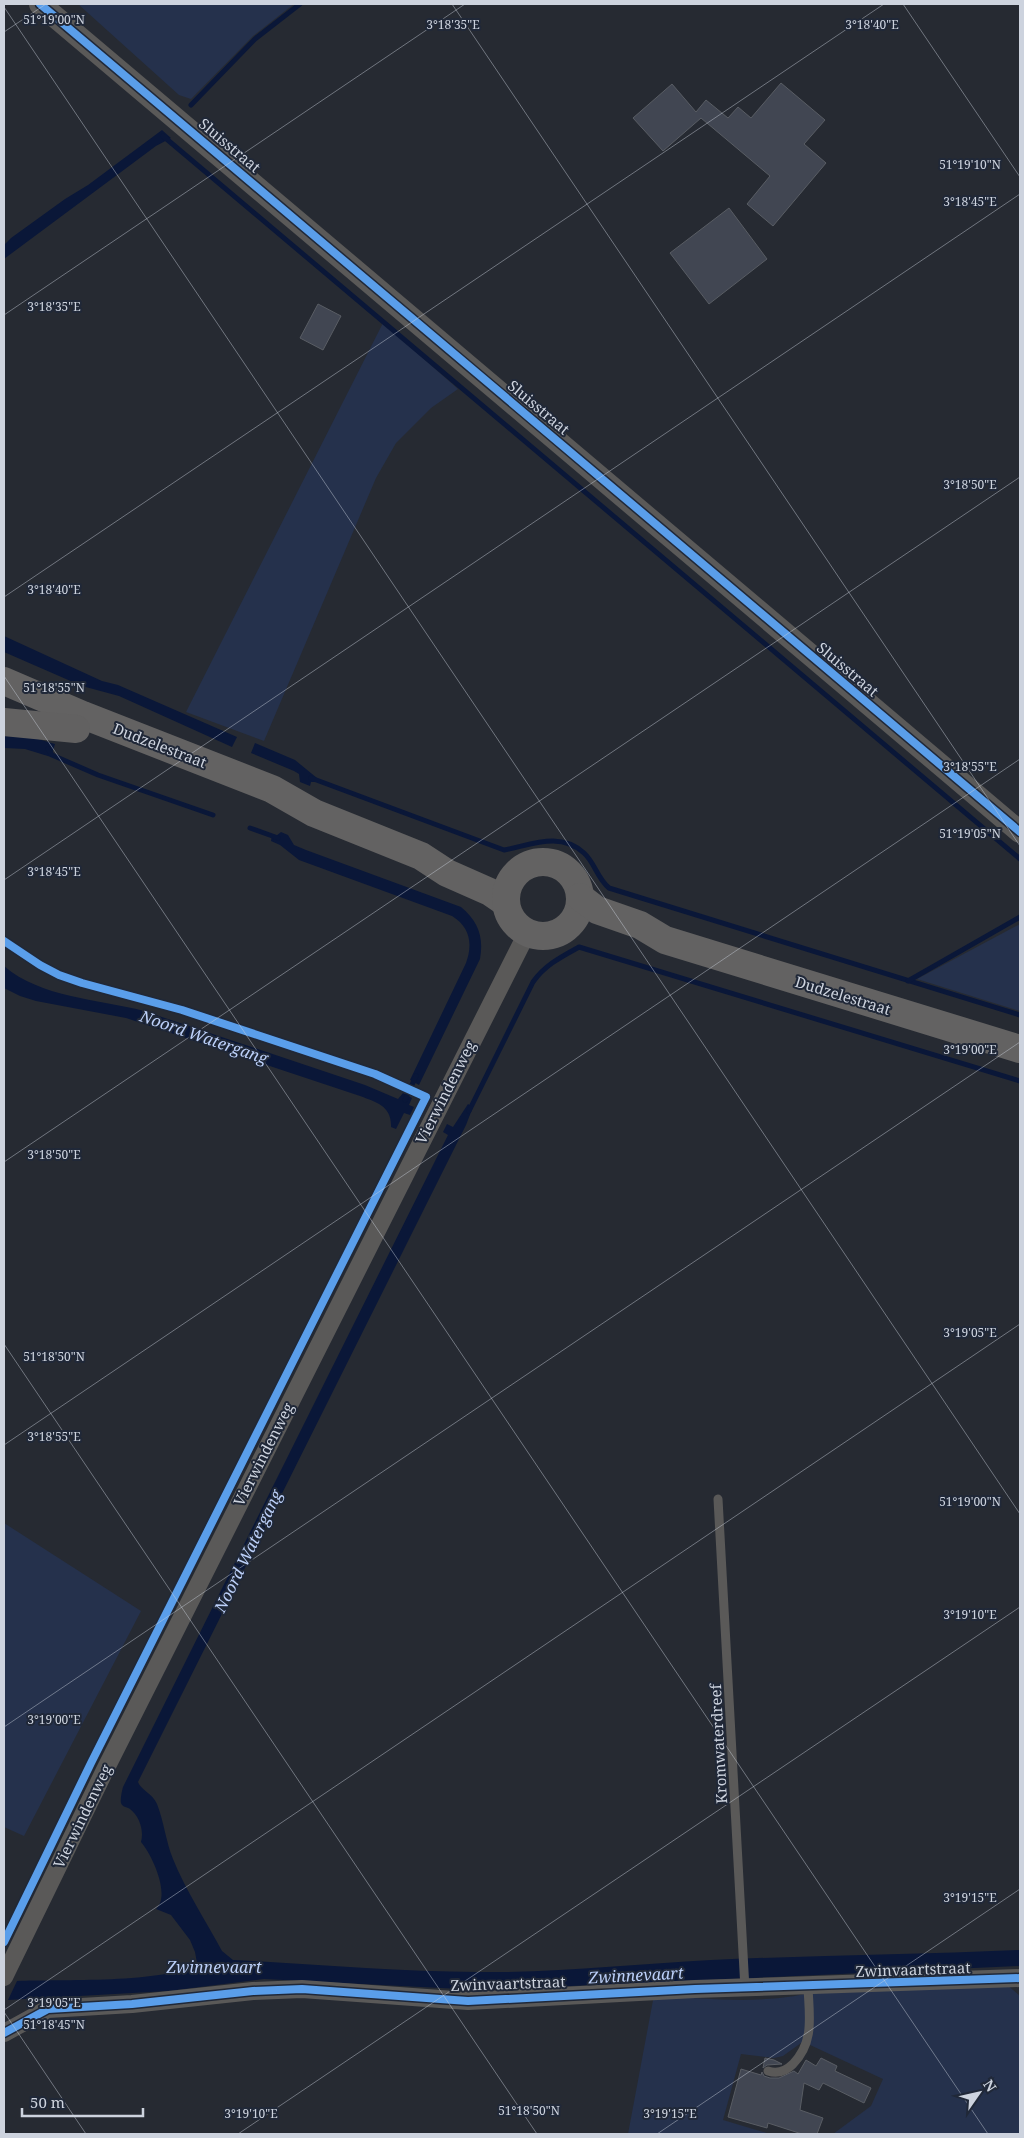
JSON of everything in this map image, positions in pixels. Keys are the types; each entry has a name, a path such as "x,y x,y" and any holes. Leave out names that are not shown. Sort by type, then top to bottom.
{"highway":[{"path":"4,722 76,729"}],"main road":[{"name":"Dudzelestraat","path":"4,681 83,715 272,789 314,813 422,856 446,873 490,892 506,903"},
{"name":"Dudzelestraat","path":"4,701 266,802 314,813"},
{"name":"Dudzelestraat","path":"422,856 450,859 495,875 515,875"},
{"path":"540,862 555,864 568,871 577,883 580,897 578,912 572,922 563,931 551,936 526,933 516,925 509,914 506,903 508,888 515,875 526,866 540,862"},
{"name":"Dudzelestraat","path":"580,897 597,910 640,925 665,940 1020,1049"},
{"name":"Dudzelestraat","path":"572,922 636,940 665,940"}],"street":[{"name":"Sluisstraat","path":"40,4 1020,832"},
{"name":"Vierwindenweg","path":"4,1977 109,1761 526,933"},
{"name":"Zwinvaartstraat","path":"4,2032 48,2009 132,2004 253,1991 302,1990 468,2001 695,1989 745,1984 808,1986 1020,1978"}],"lane":[{"name":"Kromwaterdreef","path":"718,1499 745,1984"},
{"path":"768,2071 778,2072 790,2067 808,2044 810,2027 808,1986"}],"shaded area":[{"path":"78,4 294,4 253,36 191,99 179,95"},
{"path":"383,323 458,389 431,408 396,443 376,478 264,741 186,712"},
{"path":"1020,924 1020,1011 917,979"},
{"path":"4,1523 141,1611 24,1836 4,1827"},
{"path":"1005,1983 1020,1996 1020,2134 833,2134 871,2106 883,2079 808,2044 801,2043 783,2056 774,2058 741,2054 723,2120 770,2134 628,2134 654,1995 739,2000 782,1998 824,1989"}],"water":[{"path":"162,130 171,138 156,146 4,259 4,245 11,238 65,199 88,185"},
{"path":"4,636 102,681 118,685 237,737 232,747 119,696 82,686 4,652"},
{"path":"4,736 31,737 55,744 51,757 25,749 4,748"},
{"path":"255,743 295,760 317,778 316,782 311,782 310,786 300,782 299,774 294,771 251,753"},
{"path":"281,832 288,835 294,845 306,850 461,907 476,924 481,944 480,959 419,1085 410,1080 468,956 469,943 463,925 452,916 299,860 280,845 271,841 272,835 276,836"},
{"name":"Noord Watergang","path":"4,966 19,977 53,991 144,1011 365,1085 398,1099 403,1093 412,1098 409,1105 414,1107 410,1115 404,1113 396,1129 391,1127 391,1120 386,1110 372,1100 126,1018 36,1001 20,996 4,988"},
{"name":"Zwinnevaart","path":"468,1104 473,1107 466,1125 138,1782 153,1797 157,1804 178,1871 222,1951 233,1960 447,1972 536,1971 711,1960 1020,1950 1020,1966 480,1990 264,1979 168,1991 8,2000 17,1981 138,1977 183,1970 197,1963 190,1940 171,1915 156,1909 162,1894 161,1885 155,1865 141,1842 142,1833 139,1820 130,1809 121,1803 123,1787 448,1135 443,1132 447,1124 453,1127"}],"building":[{"path":"781,83 825,120 804,144 826,163 773,226 747,204 770,176 701,118 663,151 633,118 672,84 696,112 706,100 728,118 738,107 751,118"},
{"path":"729,208 767,259 709,304 670,253"},
{"path":"318,304 341,316 323,350 300,338"},
{"path":"765,2058 782,2064 767,2065 763,2068"},
{"path":"821,2058 837,2066 835,2071 871,2088 864,2103 823,2083 819,2090 804,2083 800,2110 823,2118 817,2134 802,2134 768,2123 767,2128 728,2117 741,2069 761,2075 762,2072 764,2076 770,2078 779,2078 794,2071 798,2074 806,2060 816,2066"}],"waterway":[{"path":"191,105 255,39 300,4"},
{"path":"163,136 1020,859"},
{"path":"48,749 52,755 98,775 213,815"},
{"path":"311,778 504,850 545,841 555,841 575,846 591,861 609,888 1020,1015"},
{"path":"250,828 278,838"},
{"path":"908,981 1020,917"},
{"path":"469,1111 533,982 548,966 579,947 1020,1081"},
{"path":"405,1100 416,1076"}],"cycle path":[{"path":"40,4 1020,832"},
{"path":"4,941 59,975 182,1010 375,1074 426,1097 91,1763 4,1942"},
{"path":"4,2033 48,2009 132,2004 253,1991 302,1989 468,2001 695,1989 1020,1978"}]}
